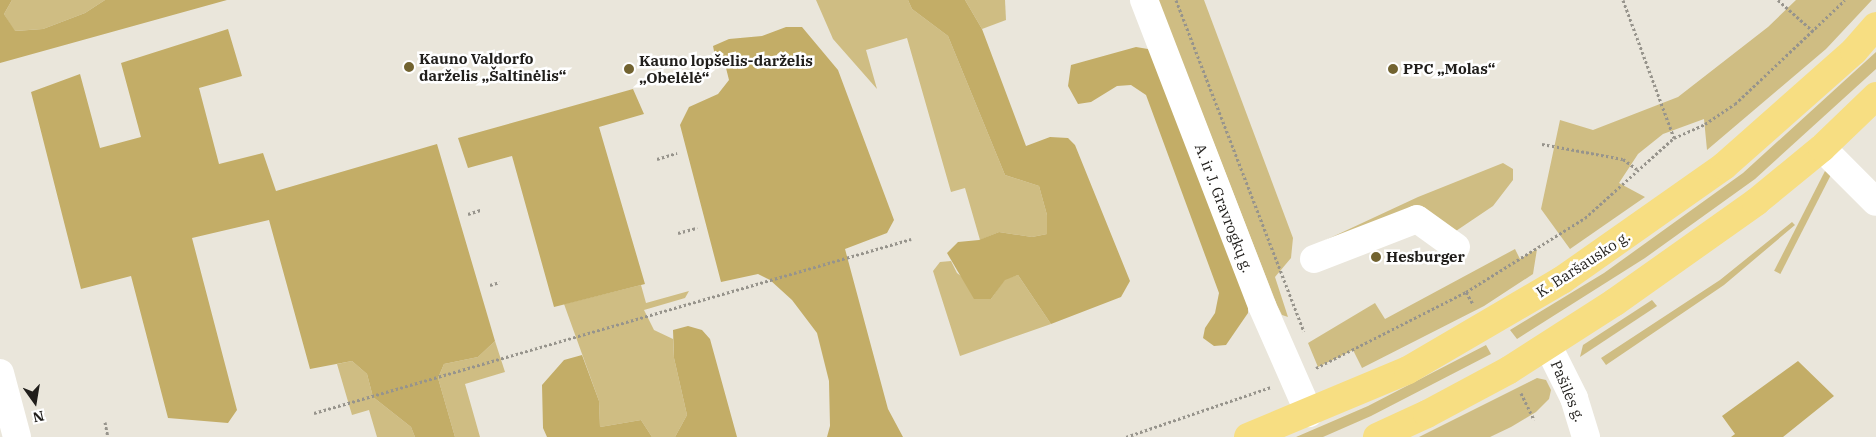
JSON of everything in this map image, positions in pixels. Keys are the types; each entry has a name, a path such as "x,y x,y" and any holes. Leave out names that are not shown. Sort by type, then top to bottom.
{"main road":[{"name":"K. Baršausko g.","path":"1248,437 1408,370 1562,280 1724,166 1854,50 1876,26"},
{"path":"1377,437 1427,414 1548,346 1696,247 1822,148 1876,96"}],"street":[{"name":"A. ir J. Gravrogkų g.","path":"1144,0 1262,306 1309,413"},
{"path":"1822,148 1876,202"},
{"path":"1314,259 1417,219 1456,248"},
{"name":"Pašilės g.","path":"1548,346 1574,398 1586,437"},
{"path":"0,373 17,437"}],"path":[{"path":"1176,0 1306,337"},
{"path":"1623,0 1674,138"},
{"path":"1778,0 1814,32"},
{"path":"1314,359 1318,367 1344,355 1497,273 1584,218 1623,186 1637,169 1674,138 1705,124 1734,104 1814,32 1845,0"},
{"path":"1542,144 1623,159 1637,169"},
{"path":"657,159 677,153"},
{"path":"468,214 480,210"},
{"path":"678,232 697,228"},
{"path":"314,414 911,240"},
{"path":"490,286 500,282"},
{"path":"1126,437 1269,388"},
{"path":"1524,400 1534,420"},
{"path":"104,422 108,437"}],"shaded area":[{"path":"0,0 12,0 4,14 15,31 43,29 85,13 105,0 227,0 0,63"},
{"path":"12,0 105,0 85,13 43,29 14,31 4,14"},
{"path":"816,0 908,0 912,9 948,36 1005,175 1039,186 1047,215 1047,234 1032,237 999,232 980,240 965,188 951,192 907,38 866,50 877,89 833,39"},
{"path":"908,0 965,0 982,29 1026,146 1050,137 1068,138 1075,145 1130,281 1121,297 1051,324 1018,275 1005,280 991,299 974,299 947,253 958,242 979,240 999,232 1032,237 1047,234 1047,215 1039,186 1005,175 948,36 912,9"},
{"path":"965,0 1005,0 1006,20 982,29"},
{"path":"1158,0 1204,0 1293,238 1291,258 1275,277 1288,317 1282,315 1277,305"},
{"path":"1796,0 1872,0 1826,49 1707,150 1704,119 1663,134 1638,154 1619,183 1645,197 1570,249 1541,209 1560,120 1593,130 1678,97 1768,27"},
{"path":"786,27 802,27 838,70 894,220 887,233 845,249 888,409 903,437 827,437 830,426 829,381 817,333 792,300 770,280 758,274 721,282 680,125 689,107 718,94 729,80 726,68 715,56 713,46 729,39 762,36"},
{"path":"228,29 242,76 199,88 219,164 263,153 276,191 437,144 495,341 478,357 444,364 438,378 455,437 415,437 411,427 373,397 367,374 352,361 310,369 269,220 192,238 237,410 228,423 168,418 131,276 81,289 31,92 80,74 100,148 141,137 121,63"},
{"path":"1136,47 1148,49 1158,58 1248,299 1248,313 1226,345 1214,346 1203,338 1205,328 1215,313 1219,293 1146,95 1131,85 1117,86 1091,102 1078,104 1068,86 1071,65"},
{"path":"1876,52 1876,69 1755,179 1645,258 1517,339 1510,330 1604,273 1743,173"},
{"path":"633,89 644,114 599,127 645,284 554,307 512,156 468,168 458,138"},
{"path":"1503,163 1513,169 1513,180 1493,206 1450,235 1418,212 1317,244 1418,197"},
{"path":"1825,171 1831,174 1780,274 1774,271"},
{"path":"1792,222 1795,225 1724,285 1606,365 1601,358 1720,280"},
{"path":"1515,249 1520,259 1537,249 1533,274 1484,306 1362,368 1353,350 1318,367 1308,343 1375,303 1385,319"},
{"path":"951,261 957,273 991,299 1005,279 1018,275 1051,324 960,356 933,271 940,262"},
{"path":"641,285 646,303 689,291 685,298 644,310 654,330 673,339 674,358 687,415 675,437 652,437 641,420 600,427 599,401 564,304"},
{"path":"1652,300 1657,306 1580,357 1583,345"},
{"path":"688,326 702,330 710,339 737,437 675,437 687,415 674,358 673,330"},
{"path":"495,341 505,372 465,384 480,437 455,437 438,378 444,364 478,357"},
{"path":"1486,345 1491,354 1371,416 1323,437 1296,437 1368,406"},
{"path":"582,355 599,401 600,427 641,420 652,437 547,437 543,428 542,385 564,360"},
{"path":"352,361 367,374 373,397 411,427 415,437 377,437 369,410 352,415 337,364"},
{"path":"1798,361 1834,396 1783,437 1731,437 1735,434 1722,416"},
{"path":"1537,378 1546,380 1551,390 1549,399 1536,412 1511,427 1490,437 1419,437"}],"place":[{"name":"Kauno Valdorfo darželis „Šaltinėlis“","path":"409,67"},
{"name":"Kauno lopšelis-darželis „Obelėlė“","path":"629,69"},
{"name":"PPC „Molas“","path":"1393,69"},
{"name":"Hesburger","path":"1376,257"}]}
